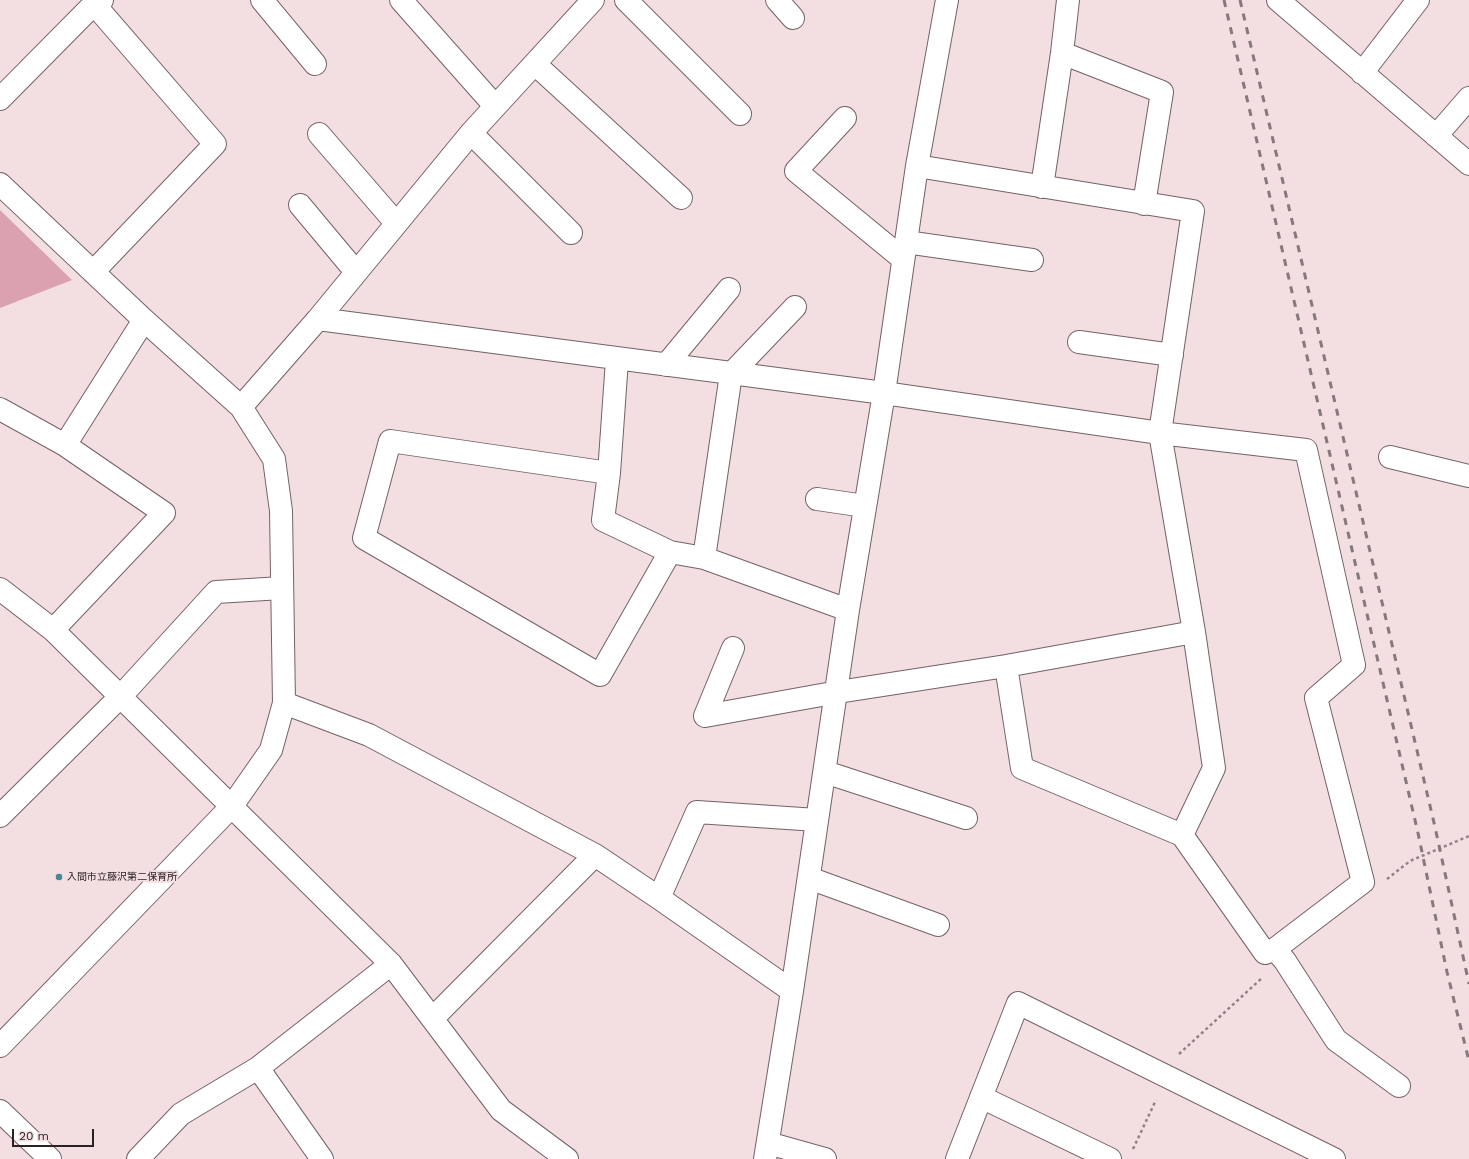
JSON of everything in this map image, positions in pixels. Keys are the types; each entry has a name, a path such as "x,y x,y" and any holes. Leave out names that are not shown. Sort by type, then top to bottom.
{"street":[{"path":"262,0 315,64"},
{"path":"401,0 496,106"},
{"path":"241,407 318,319 471,133 593,0"},
{"path":"626,0 740,114"},
{"path":"777,0 793,18"},
{"path":"825,1159 766,1151 838,692 848,610 884,393 917,166 947,0"},
{"path":"1042,187 1062,53 1068,0"},
{"path":"1278,0 1469,164"},
{"path":"1362,73 1418,0"},
{"path":"0,99 98,2 215,144 92,272"},
{"path":"1062,53 1162,92 1144,204"},
{"path":"534,64 681,198"},
{"path":"1436,136 1469,98"},
{"path":"845,118 796,171 904,251 1032,260"},
{"path":"471,133 571,233"},
{"path":"319,134 396,223"},
{"path":"917,166 1193,211 1160,433 1194,632 1214,768 1182,835"},
{"path":"0,184 92,272 241,407 274,459 282,511 284,703 271,750 232,806 0,1046"},
{"path":"300,205 356,272"},
{"path":"666,365 728,289"},
{"path":"704,558 732,374 795,307"},
{"path":"318,319 617,360 884,393 1160,433 1306,450 1354,665 1316,698 1363,882 1275,949 1265,953 1182,835 1022,768 1006,666"},
{"path":"65,445 144,320"},
{"path":"1079,342 1172,355"},
{"path":"617,360 609,473 603,520 670,552 704,558 848,610"},
{"path":"0,409 65,445 164,513 53,630"},
{"path":"609,473 390,441 364,538 600,675 670,552"},
{"path":"1390,458 1469,476"},
{"path":"817,499 866,506"},
{"path":"0,816 121,696 216,592 282,588"},
{"path":"0,589 53,630 391,964 501,1110 567,1159"},
{"path":"733,648 705,716 838,692 1006,666 1194,632"},
{"path":"284,703 369,735 595,855 792,991"},
{"path":"825,772 966,818"},
{"path":"659,898 697,812 818,820"},
{"path":"433,1018 595,855"},
{"path":"809,878 938,925"},
{"path":"1275,949 1285,961 1336,1040 1399,1086"},
{"path":"138,1159 181,1114 258,1068 391,964"},
{"path":"957,1159 1018,1003 1334,1159"},
{"path":"258,1068 322,1159"},
{"path":"981,1097 1110,1159"},
{"path":"0,1111 50,1159"}],"shaded area":[{"path":"0,210 72,280 0,308"}],"railway":[{"path":"1224,0 1418,833 1447,972 1469,1061"},
{"path":"1240,0 1435,827 1469,984"}],"place":[{"name":"入間市立藤沢第二保育所","path":"59,877"}]}
